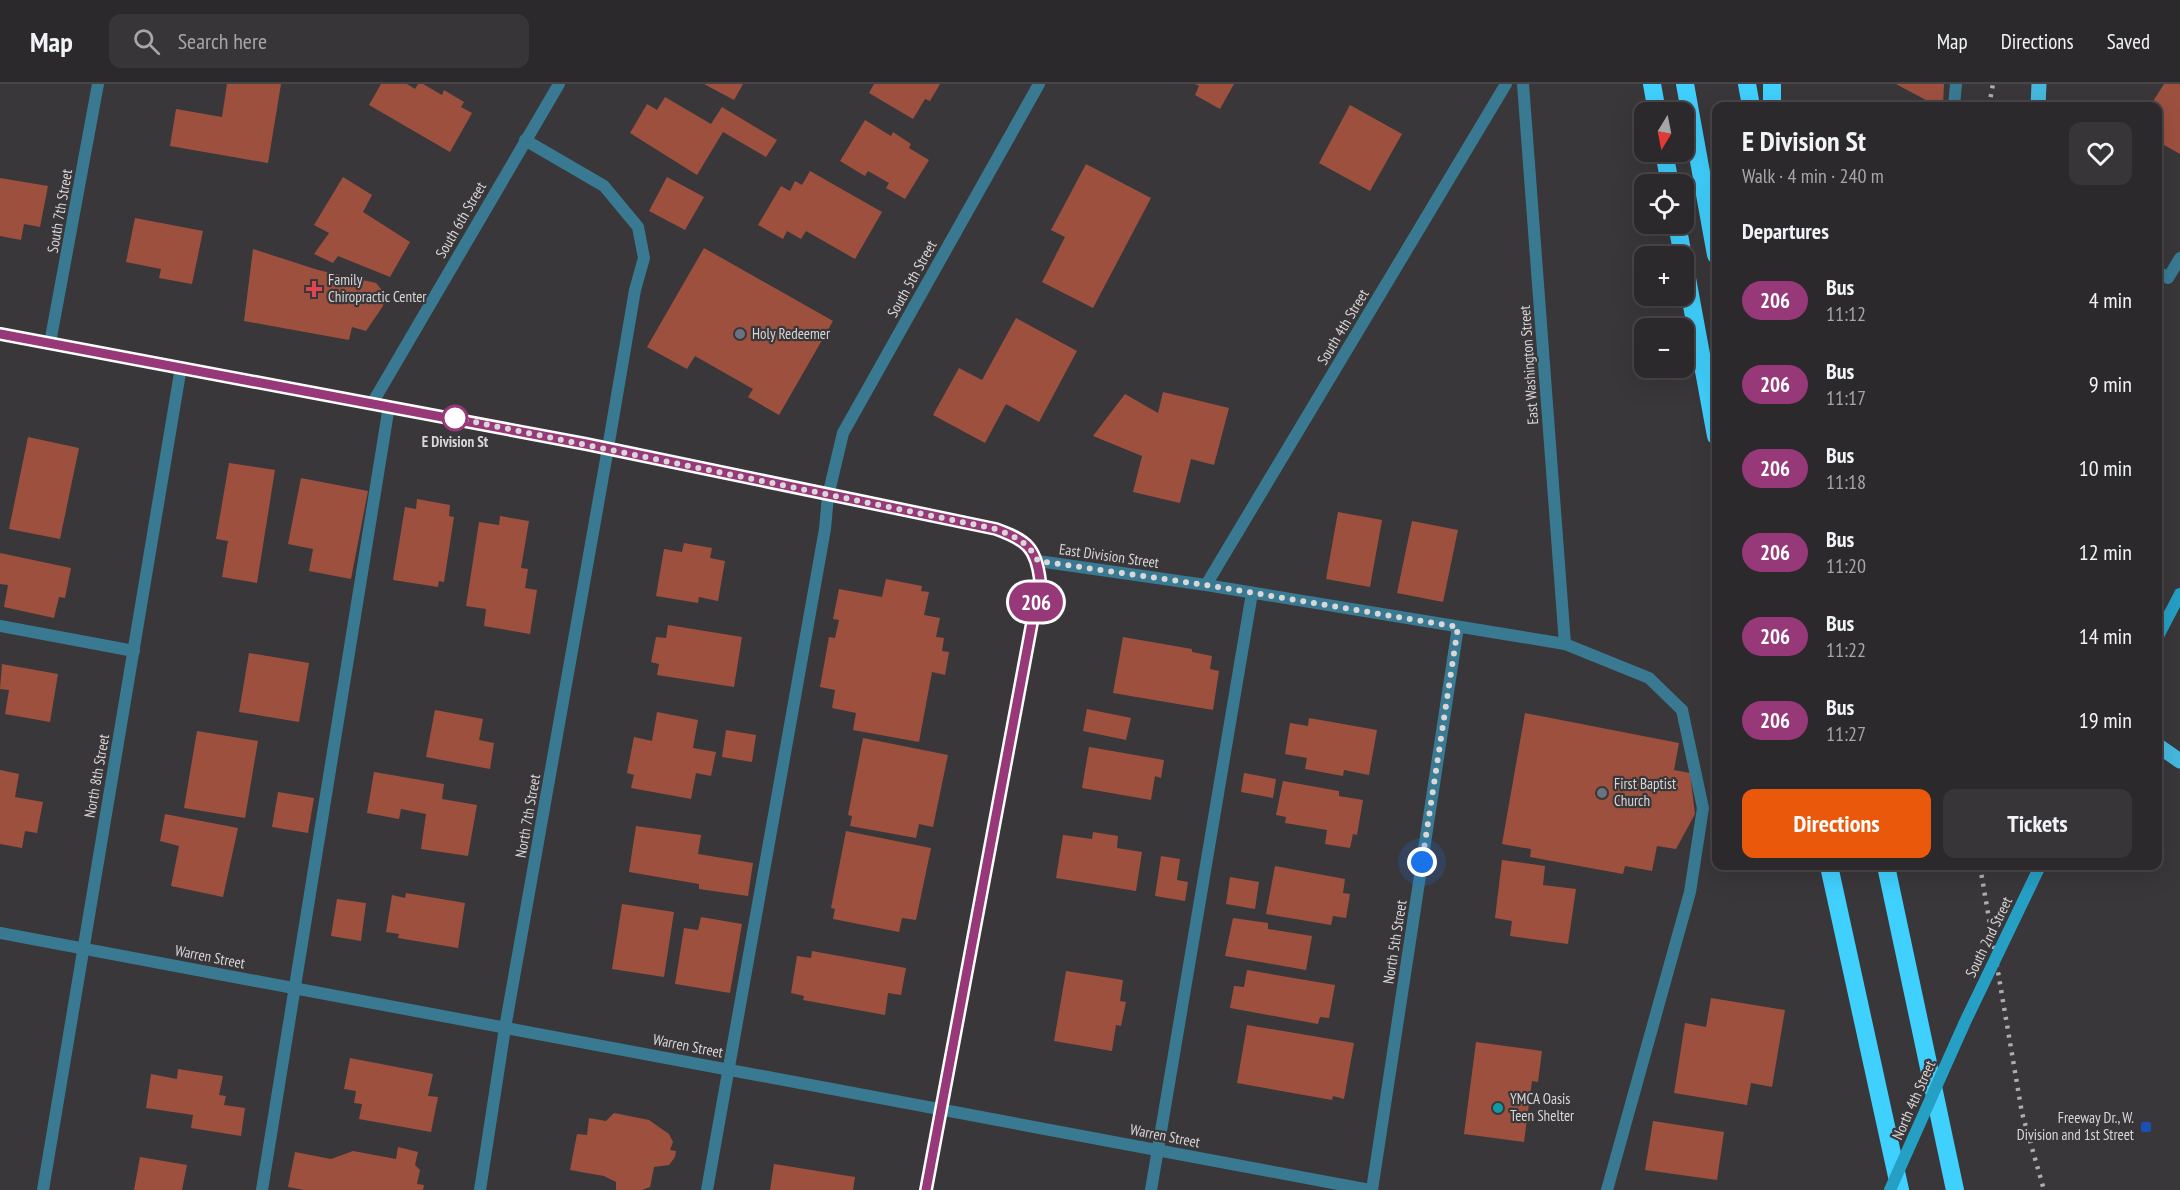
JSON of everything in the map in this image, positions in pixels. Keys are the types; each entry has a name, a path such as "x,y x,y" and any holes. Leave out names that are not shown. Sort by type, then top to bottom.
{"highway":[{"path":"1652,84 1655,102"},
{"path":"1685,84 1712,233"},
{"path":"1747,84 1750,102"},
{"path":"1772,84 1772,102"},
{"path":"1679,234 1712,414"},
{"path":"1830,870 1900,1190"},
{"path":"1887,870 1955,1190"}],"main road":[{"path":"2038,102 2039,84"},
{"path":"2162,628 2180,594"},
{"path":"2162,748 2180,761"},
{"name":"South 2nd Street","path":"1965,1022 2038,870"},
{"name":"North 4th Street","path":"1890,1190 1965,1022"}],"street":[{"name":"South 7th Street","path":"50,343 98,84"},
{"name":"South 6th Street","path":"373,402 559,84"},
{"name":"South 5th Street","path":"707,1190 825,529 828,496 843,433 1039,84"},
{"name":"South 4th Street","path":"1206,585 1506,84"},
{"name":"East Washington Street","path":"1523,84 1565,644"},
{"path":"1954,102 1956,84"},
{"name":"North 7th Street","path":"480,1190 505,1028 635,290 644,258 638,227 604,186 525,140"},
{"path":"2162,274 2168,278 2180,258"},
{"name":"East Division Street","path":"0,334 373,402 608,448 828,496 996,529 1020,538 1032,550 1038,561 1206,585 1565,644 1649,678 1682,710 1703,808 1690,892 1607,1190"},
{"name":"North 8th Street","path":"43,1190 181,367"},
{"path":"262,1190 389,406"},
{"path":"926,1190 939,1108 1040,580 1038,561"},
{"path":"1151,1190 1252,593"},
{"path":"0,626 134,651"},
{"name":"North 5th Street","path":"1371,1190 1458,627"},
{"name":"Warren Street","path":"0,933 1371,1190"}],"building":[{"path":"227,84 281,84 268,163 170,146 176,109 222,117"},
{"path":"381,84 407,84 415,89 418,84 423,84 442,95 444,90 464,102 461,107 472,113 450,152 369,105"},
{"path":"704,84 743,84 734,100"},
{"path":"874,84 940,84 930,101 925,99 913,119 869,93"},
{"path":"1195,84 1234,84 1220,109 1195,95 1199,86"},
{"path":"1896,84 1944,84 1943,102 1930,102"},
{"path":"2164,84 2180,84 2180,154 2162,144 2162,102 2153,102"},
{"path":"665,97 711,124 722,107 777,140 766,157 723,132 697,175 630,133 647,104 657,110"},
{"path":"1350,105 1402,134 1370,191 1319,163"},
{"path":"865,120 891,136 893,132 911,144 909,148 929,160 905,199 886,188 889,183 868,171 865,176 840,161"},
{"path":"1086,164 1151,198 1093,308 1042,282 1065,237 1051,230"},
{"path":"810,171 882,212 855,259 806,231 801,239 787,231 783,239 758,225 781,186 790,191 795,181 802,185"},
{"path":"343,177 372,195 363,212 410,242 390,277 338,256 333,263 314,254 329,233 314,225"},
{"path":"667,177 704,197 685,230 649,211"},
{"path":"0,178 48,186 40,227 24,224 21,240 0,236"},
{"path":"135,218 203,231 192,284 159,278 161,269 126,262"},
{"name":"Holy Redeemer","path":"704,248 833,321 779,415 748,397 753,389 695,356 687,369 647,347"},
{"name":"Family Chiropractic Center","path":"253,249 318,270 376,283 386,295 383,306 366,331 352,327 349,340 244,321"},
{"path":"1016,318 1077,351 1039,422 1006,404 985,443 933,415 959,368 982,380"},
{"path":"1163,392 1229,408 1214,465 1191,459 1180,503 1133,492 1142,456 1093,436 1125,394 1158,413"},
{"path":"28,437 79,448 60,539 9,529"},
{"path":"229,463 275,470 257,583 222,577 228,541 216,539"},
{"path":"301,478 368,491 351,579 309,571 313,549 288,544"},
{"path":"417,499 450,505 449,516 454,517 444,582 439,581 438,587 393,580 405,507 416,509"},
{"path":"1338,512 1382,520 1370,587 1326,579"},
{"path":"500,516 529,521 521,568 528,569 525,588 537,590 530,634 484,626 486,609 466,606 479,522 499,525"},
{"path":"1412,521 1458,530 1443,602 1397,593"},
{"path":"684,543 712,548 710,558 725,561 718,601 699,597 698,603 656,596 664,549 682,552"},
{"path":"0,553 71,568 65,598 59,597 54,618 4,607 8,585 0,584"},
{"path":"886,579 922,586 921,591 929,592 924,615 940,618 936,637 944,638 942,651 949,652 945,675 932,672 919,742 853,730 856,713 832,708 835,690 820,687 829,637 835,638 839,620 833,619 839,589 882,597"},
{"path":"668,625 742,637 734,687 657,675 659,664 651,662 656,637 666,638"},
{"path":"1123,637 1192,649 1192,652 1212,656 1210,669 1219,671 1213,710 1113,693"},
{"path":"249,653 309,663 299,722 239,712"},
{"path":"2,664 58,674 50,722 5,714 9,690 0,689"},
{"path":"1087,709 1131,718 1126,740 1083,731"},
{"path":"435,710 483,719 479,740 494,743 490,769 426,757"},
{"path":"657,712 698,720 693,748 716,752 711,776 696,773 691,799 631,788 634,775 627,773 634,737 652,741"},
{"name":"First Baptist Church","path":"1525,713 1679,743 1674,770 1690,773 1695,814 1676,849 1657,846 1652,871 1625,866 1623,874 1530,857 1531,849 1502,844"},
{"path":"1309,718 1377,730 1369,775 1344,770 1343,776 1305,769 1307,758 1285,754 1290,723 1308,726"},
{"path":"726,730 756,735 752,762 722,757"},
{"path":"197,731 258,741 245,818 184,808"},
{"path":"863,738 948,755 933,827 919,824 916,838 850,826 852,816 848,815"},
{"path":"1089,747 1164,760 1161,778 1155,776 1151,800 1082,788"},
{"path":"0,770 19,774 15,797 43,802 37,833 25,831 22,848 0,844"},
{"path":"374,772 444,784 442,799 477,805 468,856 421,849 426,814 401,809 399,819 367,813"},
{"path":"1244,773 1276,779 1273,798 1241,792"},
{"path":"1283,781 1339,791 1339,796 1363,800 1357,835 1353,834 1350,848 1325,844 1327,830 1285,823 1286,817 1276,815"},
{"path":"278,792 314,798 308,833 272,827"},
{"path":"165,814 238,828 223,897 171,886 179,846 160,841"},
{"path":"636,826 701,835 698,854 753,863 748,896 699,889 699,884 629,872"},
{"path":"846,831 931,848 916,920 902,918 899,932 833,919 835,909 831,908"},
{"path":"1093,832 1118,836 1117,848 1142,852 1136,891 1056,878 1063,835 1092,839"},
{"path":"1161,856 1180,859 1177,880 1188,882 1185,901 1155,896"},
{"path":"1502,860 1545,866 1543,885 1576,889 1568,944 1510,936 1512,921 1495,918"},
{"path":"1275,866 1345,879 1343,893 1350,894 1346,918 1333,916 1331,925 1266,914"},
{"path":"1230,877 1259,882 1255,909 1226,904"},
{"path":"406,893 465,903 458,948 398,938 399,934 386,932 392,895 405,898"},
{"path":"337,899 366,903 361,941 331,936"},
{"path":"622,904 674,912 664,977 612,969"},
{"path":"701,917 742,924 730,993 675,984 684,928 698,930"},
{"path":"1233,918 1268,923 1268,929 1312,936 1306,970 1225,956"},
{"path":"812,951 906,968 901,995 888,993 885,1015 803,1000 804,996 791,993 797,956 811,958"},
{"path":"1247,970 1335,985 1329,1018 1320,1017 1318,1024 1230,1008 1234,986 1244,987"},
{"path":"1066,971 1123,980 1120,1001 1126,1002 1121,1026 1116,1025 1112,1051 1054,1041"},
{"path":"1711,998 1785,1010 1772,1087 1751,1083 1747,1105 1674,1093 1685,1023 1706,1027"},
{"path":"1247,1025 1354,1043 1344,1099 1333,1096 1332,1100 1237,1083"},
{"name":"YMCA Oasis Teen Shelter","path":"1476,1042 1542,1051 1538,1082 1532,1081 1524,1142 1464,1134"},
{"path":"350,1058 433,1074 428,1096 438,1097 431,1132 359,1119 362,1104 354,1103 356,1091 344,1089"},
{"path":"178,1069 223,1076 219,1095 226,1096 224,1105 245,1108 241,1136 191,1128 193,1115 146,1108 151,1074 177,1079"},
{"path":"614,1113 649,1120 669,1134 673,1142 670,1150 676,1151 675,1157 669,1165 654,1167 650,1187 642,1190 616,1190 616,1182 604,1176 570,1170 577,1134 587,1135 589,1118 606,1121"},
{"path":"1653,1121 1724,1132 1717,1180 1645,1170"},
{"path":"398,1147 418,1152 415,1165 420,1170 417,1184 424,1185 423,1190 304,1190 288,1187 295,1152 331,1159 353,1151 396,1159"},
{"path":"140,1157 187,1165 182,1190 134,1190"},
{"path":"774,1164 855,1177 853,1190 770,1190"}],"railway":[{"path":"1990,102 1993,84"},
{"path":"1981,870 2022,1113 2044,1190"}],"bus line":[{"name":"206","path":"0,334 373,402 608,448 828,496 996,529 1020,538 1032,550 1038,561 1040,580 944,1080 926,1190"}],"place":[{"name":"Family Chiropractic Center","path":"314,289"},
{"name":"Holy Redeemer","path":"740,334"},
{"name":"E Division St","path":"455,418"},
{"name":"First Baptist Church","path":"1602,793"},
{"name":"YMCA Oasis Teen Shelter","path":"1498,1108"},
{"name":"Freeway Dr., W. Division and 1st Street","path":"2146,1127"}],"route":[{"path":"455,418 996,529 1020,538 1032,550 1038,561 1206,585 1458,627 1422,862"}]}
